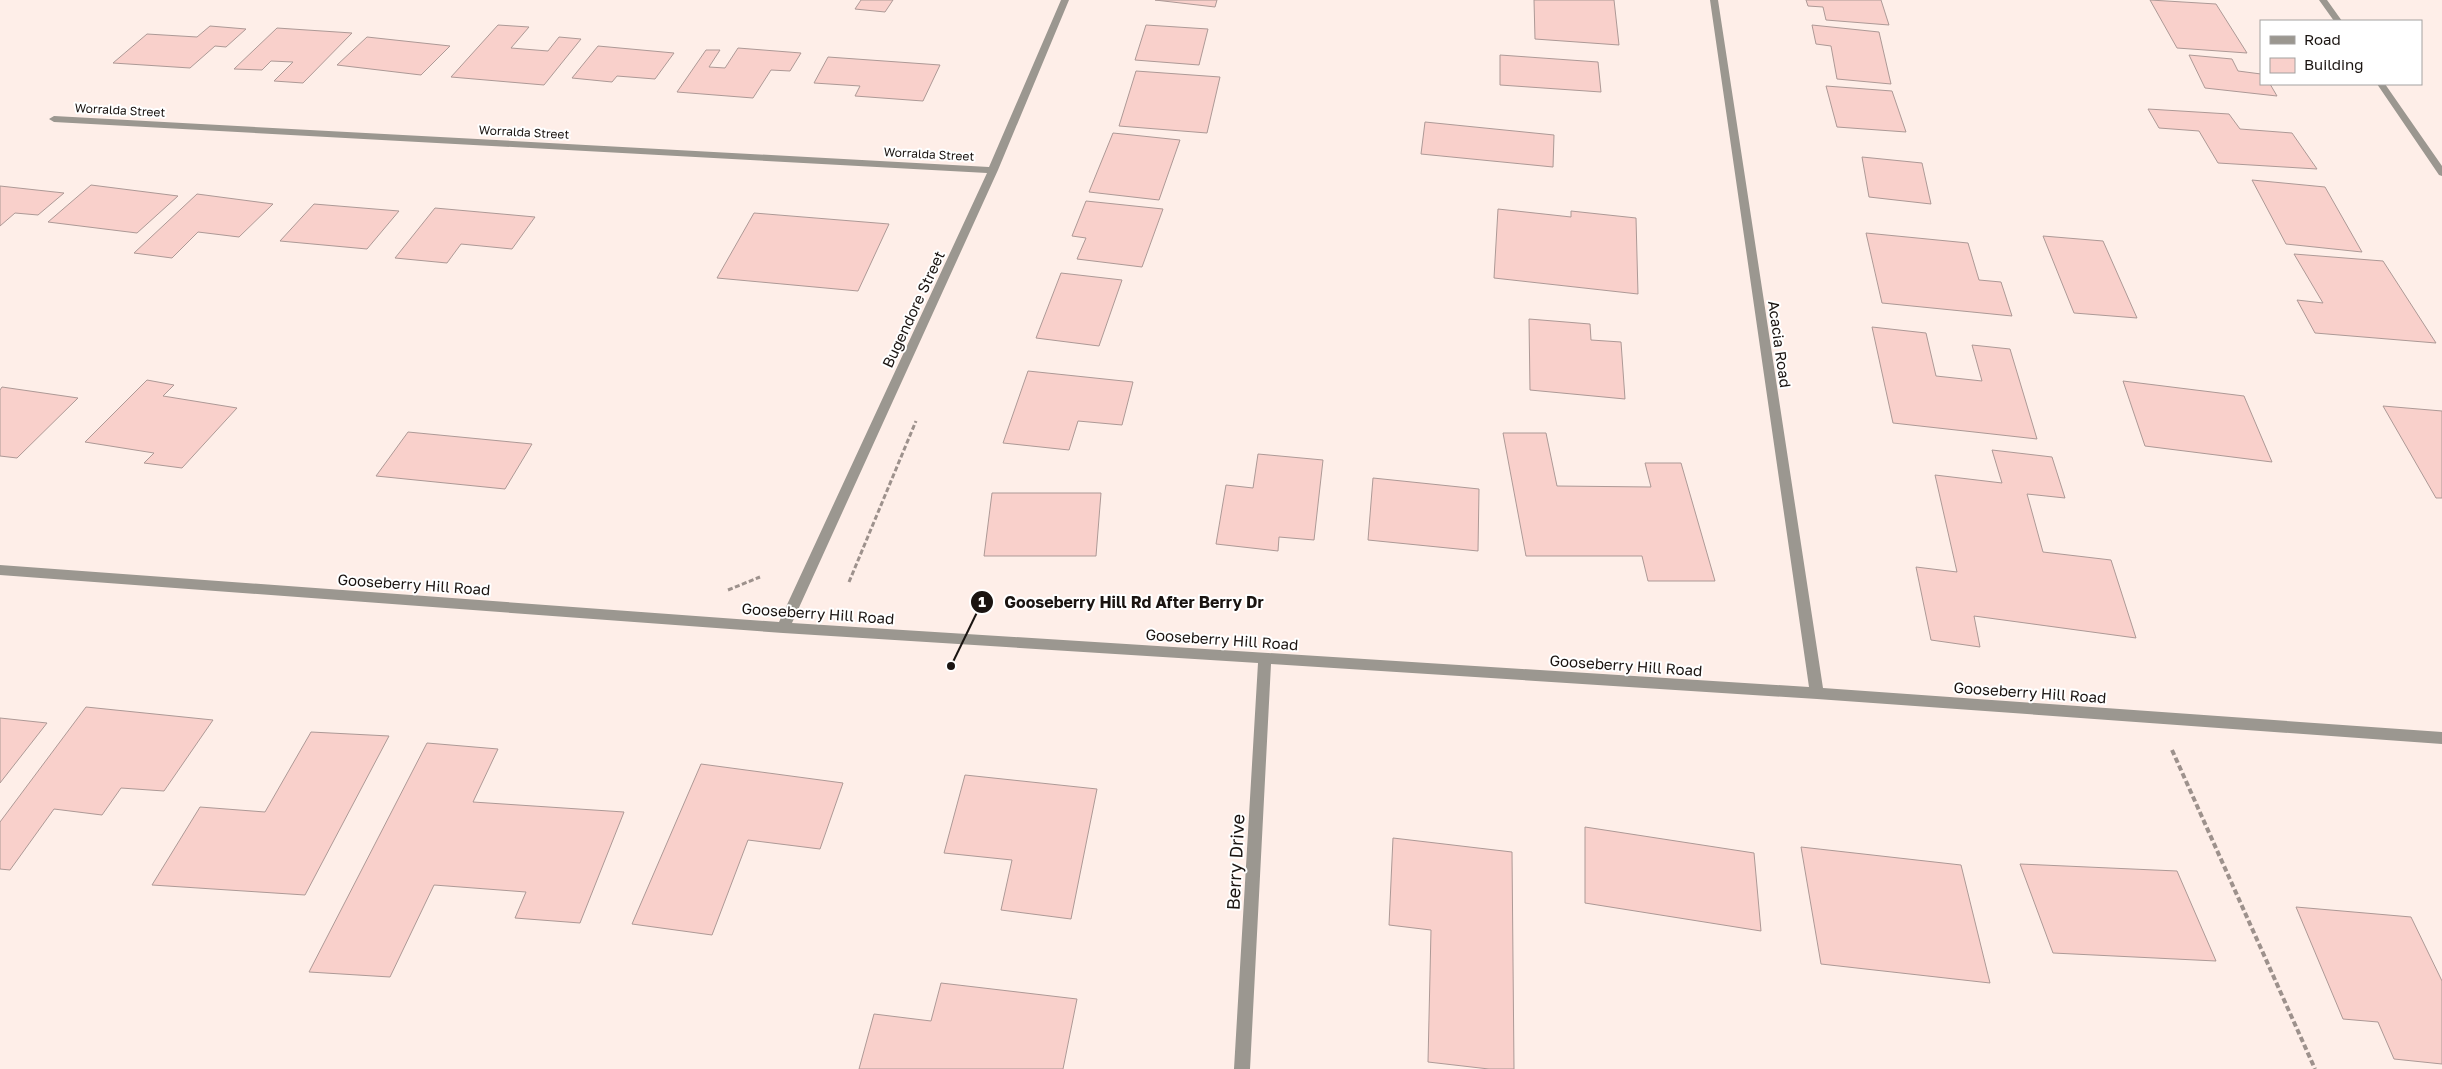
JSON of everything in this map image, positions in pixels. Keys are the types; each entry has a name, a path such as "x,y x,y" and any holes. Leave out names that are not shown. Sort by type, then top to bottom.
{"street":[{"name":"Bugendore Street","path":"784,628 993,170 1065,0"},
{"name":"Acacia Road","path":"1714,0 1817,694"},
{"path":"2323,0 2337,20"},
{"path":"2382,85 2442,172"},
{"name":"Worralda Street","path":"54,119 993,170"},
{"name":"Gooseberry Hill Road","path":"0,570 784,628 2157,716 2442,738"},
{"name":"Berry Drive","path":"1242,1069 1265,658"}],"path":[{"path":"2157,716 2315,1069"}],"building":[{"path":"861,0 893,0 885,12 855,9"},
{"path":"1155,0 1217,0 1215,7"},
{"path":"1534,0 1614,0 1619,45 1535,39"},
{"path":"1806,0 1881,0 1889,25 1826,20 1823,7 1808,6"},
{"path":"2150,0 2216,4 2247,53 2177,48"},
{"path":"498,25 529,27 511,48 548,51 559,37 581,39 544,85 451,77"},
{"path":"1146,25 1208,29 1199,65 1135,60"},
{"path":"1812,25 1879,32 1891,84 1837,79 1831,46 1816,44"},
{"path":"210,26 246,29 226,47 215,46 190,68 113,63 147,34 197,37"},
{"path":"277,28 352,33 303,83 274,81 293,62 271,61 262,70 234,69"},
{"path":"367,37 450,46 421,75 337,65"},
{"path":"598,46 674,53 655,79 617,76 612,82 572,78"},
{"path":"738,48 801,53 790,71 771,70 753,98 677,92 706,50 720,50 709,67 725,68"},
{"path":"1500,55 1598,62 1601,92 1500,85"},
{"path":"2189,55 2232,59 2238,71 2260,74 2260,85 2271,85 2277,96 2205,88"},
{"path":"828,57 940,65 923,101 855,96 860,86 814,83"},
{"path":"1136,71 1220,77 1207,133 1119,126"},
{"path":"1826,86 1892,91 1906,132 1837,127"},
{"path":"2148,109 2229,114 2240,129 2292,133 2317,169 2218,163 2199,131 2159,128"},
{"path":"1425,122 1554,135 1553,167 1421,154"},
{"path":"1113,133 1180,140 1159,200 1089,192"},
{"path":"1862,157 1922,163 1931,204 1869,197"},
{"path":"2252,180 2325,187 2362,252 2286,244"},
{"path":"91,185 178,196 137,233 48,222"},
{"path":"0,186 64,193 38,215 15,213 0,226"},
{"path":"197,194 273,204 239,237 198,232 172,258 134,253"},
{"path":"1086,201 1163,209 1142,267 1077,259 1086,238 1072,236"},
{"path":"314,204 399,211 367,249 280,241"},
{"path":"435,208 535,217 512,249 461,244 447,263 395,258"},
{"path":"1498,209 1571,217 1571,211 1636,218 1638,294 1494,278"},
{"path":"754,213 889,224 858,291 717,278"},
{"path":"1866,233 1968,243 1979,280 2001,282 2012,316 1882,303"},
{"path":"2043,236 2103,241 2137,318 2074,313"},
{"path":"2294,254 2383,261 2436,343 2315,333 2297,300 2323,303"},
{"path":"1061,273 1122,280 1099,346 1036,338"},
{"path":"1529,319 1590,324 1591,340 1621,342 1625,399 1530,390"},
{"path":"1872,327 1926,333 1936,376 1982,381 1972,345 2010,349 2037,439 1893,423"},
{"path":"1028,371 1133,382 1122,425 1078,421 1069,450 1003,443"},
{"path":"147,380 174,385 163,396 237,408 182,468 144,463 154,453 85,442"},
{"path":"2123,381 2244,396 2272,462 2145,446"},
{"path":"2,387 78,398 17,458 0,456 0,390"},
{"path":"2383,406 2442,411 2442,498 2436,498"},
{"path":"408,432 532,444 505,489 376,476"},
{"path":"1503,433 1546,433 1557,486 1651,487 1645,463 1681,463 1715,581 1648,581 1642,556 1526,556"},
{"path":"1992,450 2052,457 2065,498 2027,494 2043,552 2111,560 2136,638 1974,616 1980,647 1931,640 1916,567 1957,572 1935,475 2002,483"},
{"path":"1258,454 1323,460 1314,540 1279,537 1278,551 1216,544 1226,485 1253,488"},
{"path":"1373,478 1479,489 1478,551 1368,540"},
{"path":"992,493 1101,493 1096,556 984,556"},
{"path":"86,707 213,720 164,791 121,788 102,815 54,809 10,870 0,869 0,822"},
{"path":"0,718 47,723 0,783"},
{"path":"311,732 389,736 305,895 152,885 200,807 265,812"},
{"path":"427,743 498,749 473,802 624,812 580,923 515,918 526,892 434,885 390,977 309,972"},
{"path":"701,764 843,783 820,849 748,840 712,935 632,924"},
{"path":"965,775 1097,789 1071,919 1001,910 1012,860 944,853"},
{"path":"1585,827 1754,853 1761,931 1585,903"},
{"path":"1393,838 1512,852 1514,1069 1489,1069 1428,1062 1431,930 1389,925"},
{"path":"1801,847 1961,865 1990,983 1821,964"},
{"path":"2020,864 2177,871 2216,961 2053,953"},
{"path":"2296,907 2411,917 2442,981 2442,1064 2394,1059 2378,1022 2343,1019"},
{"path":"941,983 1077,999 1063,1069 859,1069 874,1014 931,1021"}],"place":[{"name":"Gooseberry Hill Rd After Berry Dr","path":"951,666"}]}
